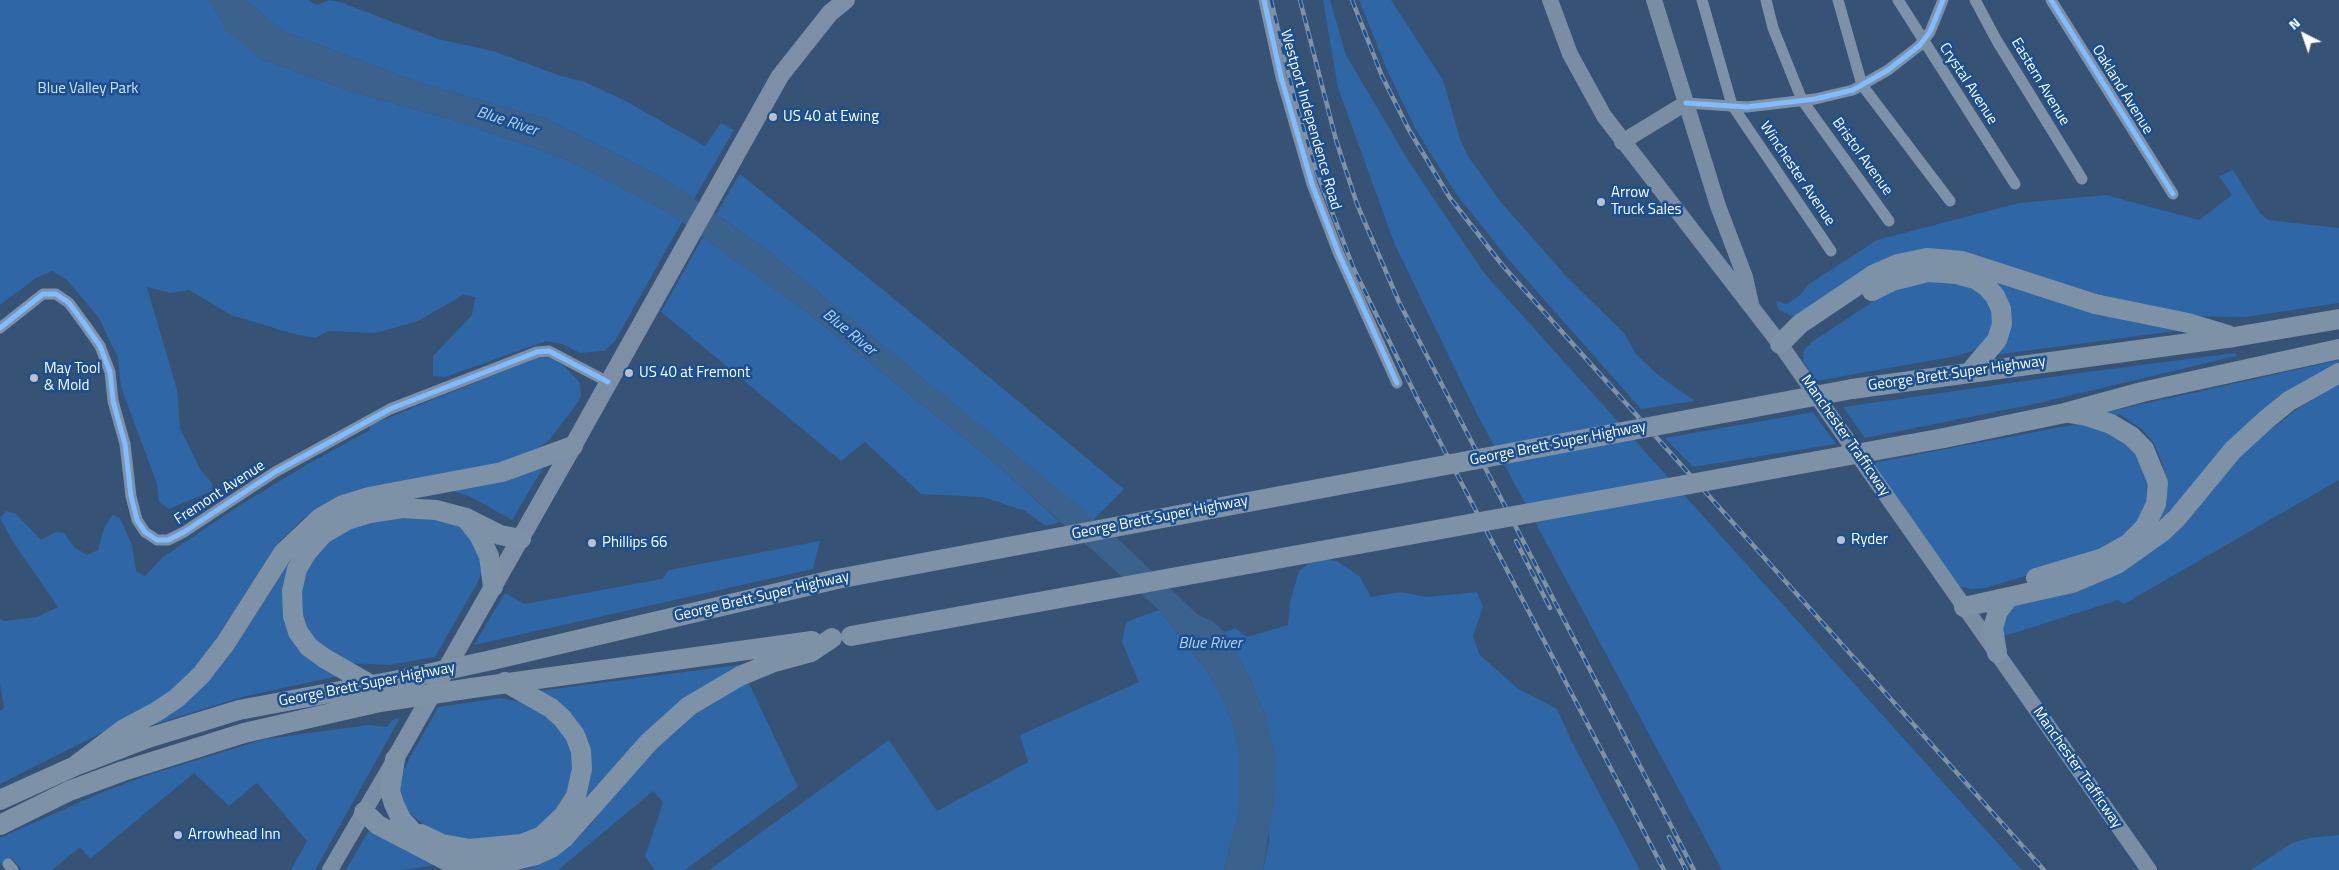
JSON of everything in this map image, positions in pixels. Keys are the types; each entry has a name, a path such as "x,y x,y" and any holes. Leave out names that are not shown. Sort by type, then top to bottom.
{"highway":[{"path":"1780,344 1800,324 1873,274 1898,264 1927,258 1962,261 2095,304 2188,323 2234,337"},
{"path":"1780,344 1811,332 1874,289 1892,281 1928,272 1957,274 1975,279 1987,286 1995,296 2001,309 2002,324 1997,340 1970,372"},
{"name":"George Brett Super Highway","path":"0,825 69,792 123,771 375,693 399,680 837,579 1852,389 2234,337 2339,320"},
{"name":"George Brett Super Highway","path":"0,800 75,766 148,738 240,710 375,693 472,688 842,637 1944,438 2065,413 2142,392 2339,349"},
{"path":"1964,607 2072,583 2117,564 2144,547 2177,518 2233,450 2249,435 2289,401 2339,373"},
{"path":"1964,607 1995,591 2103,558 2128,544 2145,527 2156,504 2158,483 2144,449 2131,436 2110,424 2087,416 2065,413"},
{"path":"75,766 124,729 177,698 201,675 225,644 283,553 320,518 343,505 369,497 502,472 574,446"},
{"path":"414,488 478,509 506,526 520,539"},
{"path":"375,693 309,647 298,632 293,616 292,591 297,569 307,552 323,534 347,520 370,513 402,508 436,510 466,518 500,535 520,539"},
{"path":"466,518 479,535 489,556 493,587"},
{"path":"1997,653 1992,628 1998,611 2009,597"},
{"path":"432,870 453,864 495,865 536,855 551,848 577,825 648,742 689,706 740,676 774,662 811,652 842,637"},
{"path":"364,812 442,844 470,849 501,848 522,844 542,836 564,815 576,796 582,769 581,751 575,736 562,718 551,708 505,682"},
{"path":"395,759 390,791 401,819 411,830"},
{"path":"364,812 378,826 453,864"}],"main road":[{"path":"330,870 574,446 780,76 830,13 846,0"},
{"name":"Manchester Trafficway","path":"1550,0 1570,54 1589,91 1622,142 1780,344 2148,870"},
{"path":"1654,0 1718,206 1746,277 1751,306"},
{"path":"1622,142 1686,103"}],"street":[{"name":"Westport Independence Road","path":"1264,0 1281,77 1312,184 1338,252 1396,383"},
{"name":"Winchester Avenue","path":"1702,0 1732,106 1831,251"},
{"name":"Bristol Avenue","path":"1766,0 1773,28 1802,100 1890,220"},
{"path":"1838,0 1862,86 1950,201"},
{"name":"Crystal Avenue","path":"1898,0 2014,184"},
{"path":"1686,103 1747,107 1840,94 1862,86 1894,65 1923,42 1943,0"},
{"name":"Eastern Avenue","path":"1975,0 1997,41 2082,179"},
{"name":"Oakland Avenue","path":"2051,0 2173,194"},
{"name":"Fremont Avenue","path":"0,328 43,294 56,294 69,303 86,326 100,346 110,372 112,401 125,444 131,496 137,520 145,532 156,540 168,540 184,532 276,472 390,409 537,352 549,351 608,382"}],"green space":[{"name":"Blue Valley Park","path":"0,0 208,0 223,21 261,59 347,90 460,122 568,160 668,212 682,222 615,341 604,351 580,353 562,344 546,341 445,377 433,376 433,356 472,315 475,297 463,295 418,321 376,333 328,331 315,338 294,334 231,315 189,290 170,293 147,287 177,390 180,428 200,469 212,483 212,491 169,509 159,502 157,484 121,387 118,358 99,318 67,280 52,271 36,278 0,305"},
{"path":"246,0 307,0 317,5 329,0 340,2 438,39 493,51 561,76 585,82 624,100 705,146 721,123 734,130 694,199 665,179 547,119 420,83 283,31"},
{"path":"1323,0 1330,0 1346,55 1411,165 1485,274 2022,870 1722,870 1476,412 1395,245 1338,88"},
{"path":"1359,0 1391,0 1443,80 1460,139 1468,156 1500,201 1567,277 1624,333 1636,354 1659,376 1695,401 1641,409 1509,260 1454,191 1415,128 1387,70"},
{"path":"2233,170 2260,213 2268,220 2339,228 2339,303 2245,317 2186,316 2125,305 1971,256 1797,316 1789,315 1778,309 1776,301 1787,304 1800,295 1809,284 1877,240 2019,203 2106,195 2199,220 2232,195 2219,176"},
{"path":"740,174 1124,489 1094,519 762,246 716,214"},
{"path":"703,237 804,310 994,462 1060,522 1046,526 1025,511 983,497 921,494 865,442 841,461 661,312"},
{"path":"1990,279 2100,315 2176,331 1994,355"},
{"path":"1938,280 1972,286 1992,304 1993,332 1978,349 1957,356 1816,381 1803,361 1804,350 1812,342 1892,289"},
{"path":"2236,353 2236,356 2035,404 1865,438 1843,407 2094,371"},
{"path":"548,357 563,365 580,383 581,395 579,401 550,439 538,449 520,459 323,505 304,518 277,544 208,652 176,688 135,716 0,784 0,711 4,708 0,684 0,619 5,621 37,617 58,607 13,542 0,518 6,511 15,513 41,540 55,532 64,533 74,547 87,555 98,550 104,528 112,515 120,518 132,545 136,571 145,576 163,557 237,507 308,464 370,430 370,425 536,358"},
{"path":"2339,360 2339,366 2157,526 2166,479 2162,462 2153,442 2142,429 2119,414 2113,416 2107,412"},
{"path":"2339,383 2339,480 2124,604 2118,600 1998,638 2006,607 2135,562 2153,551 2170,537 2236,461 2257,441 2301,406"},
{"path":"1813,412 1836,444 1693,467 1665,438"},
{"path":"2077,424 2095,424 2122,435 2150,470 2150,501 2137,529 2093,556 1985,588 1971,589 1959,586 1872,463"},
{"path":"547,461 512,520 471,497 448,489"},
{"path":"404,517 432,517 464,528 478,546 481,572 479,580 435,657 390,665 346,663 310,638 297,596 309,563 331,537 368,521"},
{"path":"320,529 286,618 343,675 242,697 146,727 276,572"},
{"path":"820,541 813,569 474,645 505,593 525,604 662,579 669,570"},
{"path":"1316,557 1337,561 1360,577 1371,597 1401,592 1427,597 1477,592 1483,607 1473,636 1479,654 1517,688 1557,709 1572,742 1640,870 1263,870 1269,842 1267,719 1250,679 1225,632 1235,628 1247,637 1288,625 1290,602 1299,571"},
{"path":"1159,610 1207,671 1222,697 1234,727 1239,754 1239,812 1224,870 709,870 889,740 937,811 1028,762 1020,735 1139,682 1122,642 1126,622"},
{"path":"761,662 727,678 571,822 588,775 538,691"},
{"path":"747,679 798,787 685,870 655,870 645,857 663,802 653,791 558,870 518,870 529,868 567,849 591,824 622,783 685,719"},
{"path":"500,698 526,703 556,718 574,752 572,789 553,819 523,837 465,840 430,830 405,809 399,792 404,769 438,707"},
{"path":"400,718 315,870 291,870 307,841 257,783 229,806 194,773 90,859 80,847 52,870 22,870 12,859 0,864 0,838 98,794 145,776 265,739 369,725 387,727 392,720"},
{"path":"369,830 436,865 402,870 346,870"},
{"path":"2339,835 2339,870 2251,870 2292,843 2309,838"}],"water":[{"name":"Blue River","path":"208,0 246,0 283,31 420,83 547,119 665,179 762,246 1115,536 1198,615 1212,621 1225,632 1250,679 1267,719 1276,760 1274,801 1263,870 1224,870 1239,812 1239,754 1234,727 1222,697 1207,671 1159,610 994,462 804,310 668,212 568,160 460,122 347,90 261,59 223,28 223,21"}],"railway":[{"path":"1271,0 1295,101 1315,167 1353,267 1417,398 1664,870"},
{"path":"1300,0 1336,140 1357,204 1399,302 1694,870"},
{"path":"1352,0 1382,76 1409,130 1450,198 1503,266 2044,870"},
{"path":"1516,541 1550,608"},
{"path":"1669,837 1686,870"}],"cycle path":[{"path":"1264,0 1281,77 1312,184 1338,252 1397,383"},
{"path":"1686,103 1747,107 1815,99 1853,90 1888,70 1919,46 1930,32 1943,0"},
{"path":"2051,0 2173,194"},
{"path":"0,328 43,294 56,294 69,303 100,346 110,372 113,401 125,444 131,496 137,520 145,532 157,540 168,540 184,532 275,472 390,409 537,352 549,351 608,382"}],"place":[{"name":"US 40 at Ewing","path":"773,117"},
{"name":"Arrow Truck Sales","path":"1601,202"},
{"name":"US 40 at Fremont","path":"629,373"},
{"name":"May Tool & Mold","path":"34,378"},
{"name":"Ryder","path":"1841,540"},
{"name":"Phillips 66","path":"592,543"},
{"name":"Arrowhead Inn","path":"178,835"}]}
